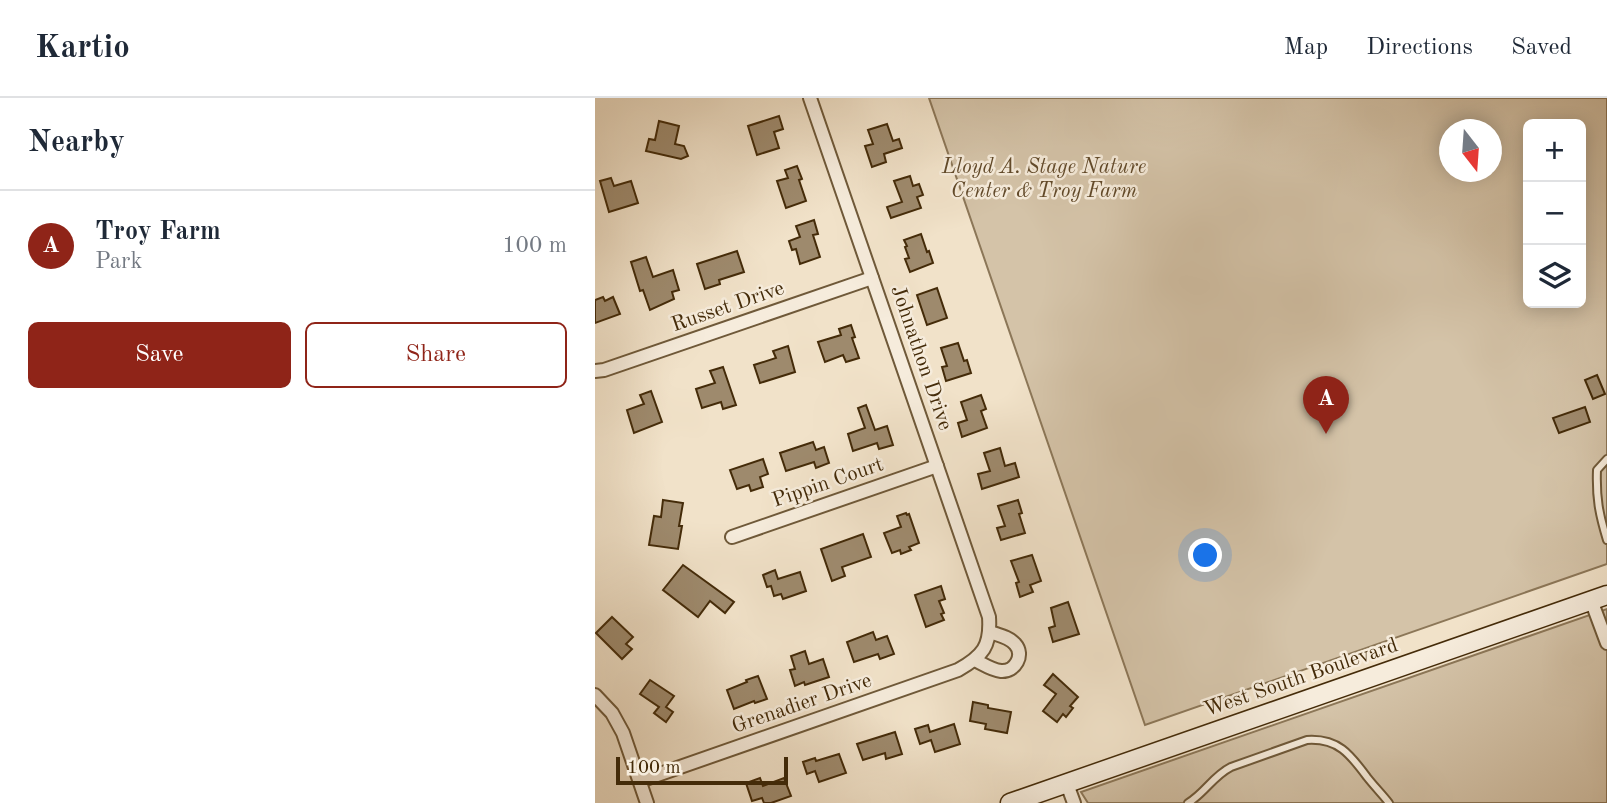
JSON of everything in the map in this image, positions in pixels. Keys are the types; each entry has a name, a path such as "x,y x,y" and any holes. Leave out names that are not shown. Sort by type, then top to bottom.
{"main road":[{"name":"West South Boulevard","path":"1010,803 1046,798 1067,784 1599,597"}],"street":[{"name":"Johnathon Drive","path":"810,98 989,617 990,632 986,646"},
{"name":"Russet Drive","path":"595,371 872,278"},
{"name":"Pippin Court","path":"732,537 937,466"},
{"path":"1599,597 1607,643"},
{"path":"975,660 991,669 1003,671 1010,670 1018,662 1019,652 1015,644 990,632"},
{"name":"Grenadier Drive","path":"640,781 958,670 975,660 986,646"},
{"path":"595,695 612,713 623,733 647,803"},
{"path":"1067,784 1074,803"}],"lane":[{"path":"1607,459 1597,470 1596,496 1607,540"},
{"path":"1188,803 1200,796 1221,772 1231,767 1307,740 1319,739 1341,747 1351,755 1389,803"}],"green space":[{"name":"Lloyd A. Stage Nature Center & Troy Farm","path":"929,98 1607,98 1607,564 1145,725"},
{"path":"1607,609 1607,803 1088,803 1081,792"}],"building":[{"path":"779,116 783,129 774,132 779,148 757,155 748,126"},
{"path":"659,121 679,126 675,144 684,146 688,156 681,159 646,151 649,139 655,140"},
{"path":"887,124 893,141 899,139 902,148 884,154 886,162 872,167 865,146 873,144 868,130"},
{"path":"797,166 806,201 786,208 777,181 788,178 785,170"},
{"path":"910,176 913,186 919,184 923,195 917,197 921,208 891,218 887,207 902,202 894,181"},
{"path":"611,178 614,186 631,181 638,203 609,212 600,181"},
{"path":"814,220 818,234 813,235 820,257 800,264 796,249 792,250 789,241 800,237 796,226"},
{"path":"921,234 933,263 910,272 905,259 909,258 904,240"},
{"path":"737,251 744,272 719,280 720,284 705,289 697,264"},
{"path":"646,257 653,277 673,270 679,290 672,292 674,299 650,310 643,290 640,291 631,262"},
{"path":"937,288 947,318 927,325 917,295"},
{"path":"603,297 605,301 613,297 620,314 595,323 595,300"},
{"path":"851,325 859,358 846,362 843,355 825,362 818,342 841,335 839,329"},
{"path":"958,343 971,373 946,381 942,367 947,366 941,348"},
{"path":"788,346 795,372 760,383 754,365 776,358 773,351"},
{"path":"723,367 736,405 723,409 721,402 702,408 696,389 715,383 710,371"},
{"path":"1597,375 1605,394 1593,399 1585,380"},
{"path":"651,391 662,422 634,433 627,410 644,404 640,395"},
{"path":"981,395 986,409 981,411 987,428 962,437 958,423 967,420 961,402"},
{"path":"866,405 875,430 887,426 893,445 879,449 877,443 853,451 848,434 865,428 858,408"},
{"path":"1585,407 1590,422 1559,433 1553,418"},
{"path":"813,442 816,450 824,447 829,463 816,468 814,462 786,471 780,453"},
{"path":"1000,448 1005,466 1015,463 1019,477 982,489 978,474 990,471 984,453"},
{"path":"763,459 768,474 760,477 763,487 751,491 749,485 737,489 730,470"},
{"path":"663,500 683,503 678,549 649,545 654,516 661,517"},
{"path":"1018,500 1025,533 1001,540 997,528 1005,526 998,506"},
{"path":"909,514 919,543 901,554 900,550 892,553 884,533 901,527 897,516"},
{"path":"863,534 871,557 842,567 845,576 832,581 821,549"},
{"path":"1032,555 1041,581 1030,585 1033,592 1020,597 1016,583 1019,582 1011,561"},
{"path":"683,565 734,602 725,613 710,601 698,617 663,590"},
{"path":"775,570 778,579 800,572 806,591 783,599 781,594 774,596 763,575"},
{"path":"941,586 945,599 939,601 944,620 926,627 915,595"},
{"path":"1068,602 1079,634 1053,642 1049,628 1055,626 1051,608"},
{"path":"612,617 633,637 626,644 632,649 622,659 596,633"},
{"path":"873,632 876,640 887,636 894,654 880,659 878,654 854,662 847,642"},
{"path":"805,651 809,664 823,659 829,677 795,686 790,670 795,669 791,656"},
{"path":"1053,674 1078,697 1070,706 1073,708 1066,717 1063,714 1057,722 1043,711 1056,694 1044,685"},
{"path":"758,676 767,699 734,709 727,690"},
{"path":"650,680 674,696 666,707 673,712 666,722 654,713 659,707 640,694"},
{"path":"973,702 1011,712 1007,733 985,729 986,724 970,721"},
{"path":"954,724 960,744 935,752 931,740 920,744 915,729 928,725 930,732"},
{"path":"895,732 902,754 886,759 885,753 863,760 857,744"},
{"path":"839,754 846,773 819,782 815,771 807,774 803,762"},
{"path":"760,778 763,786 784,778 791,796 771,803 764,803 762,798 752,801 746,783"}],"place":[{"name":"Troy Farm","path":"1326,434"}]}
